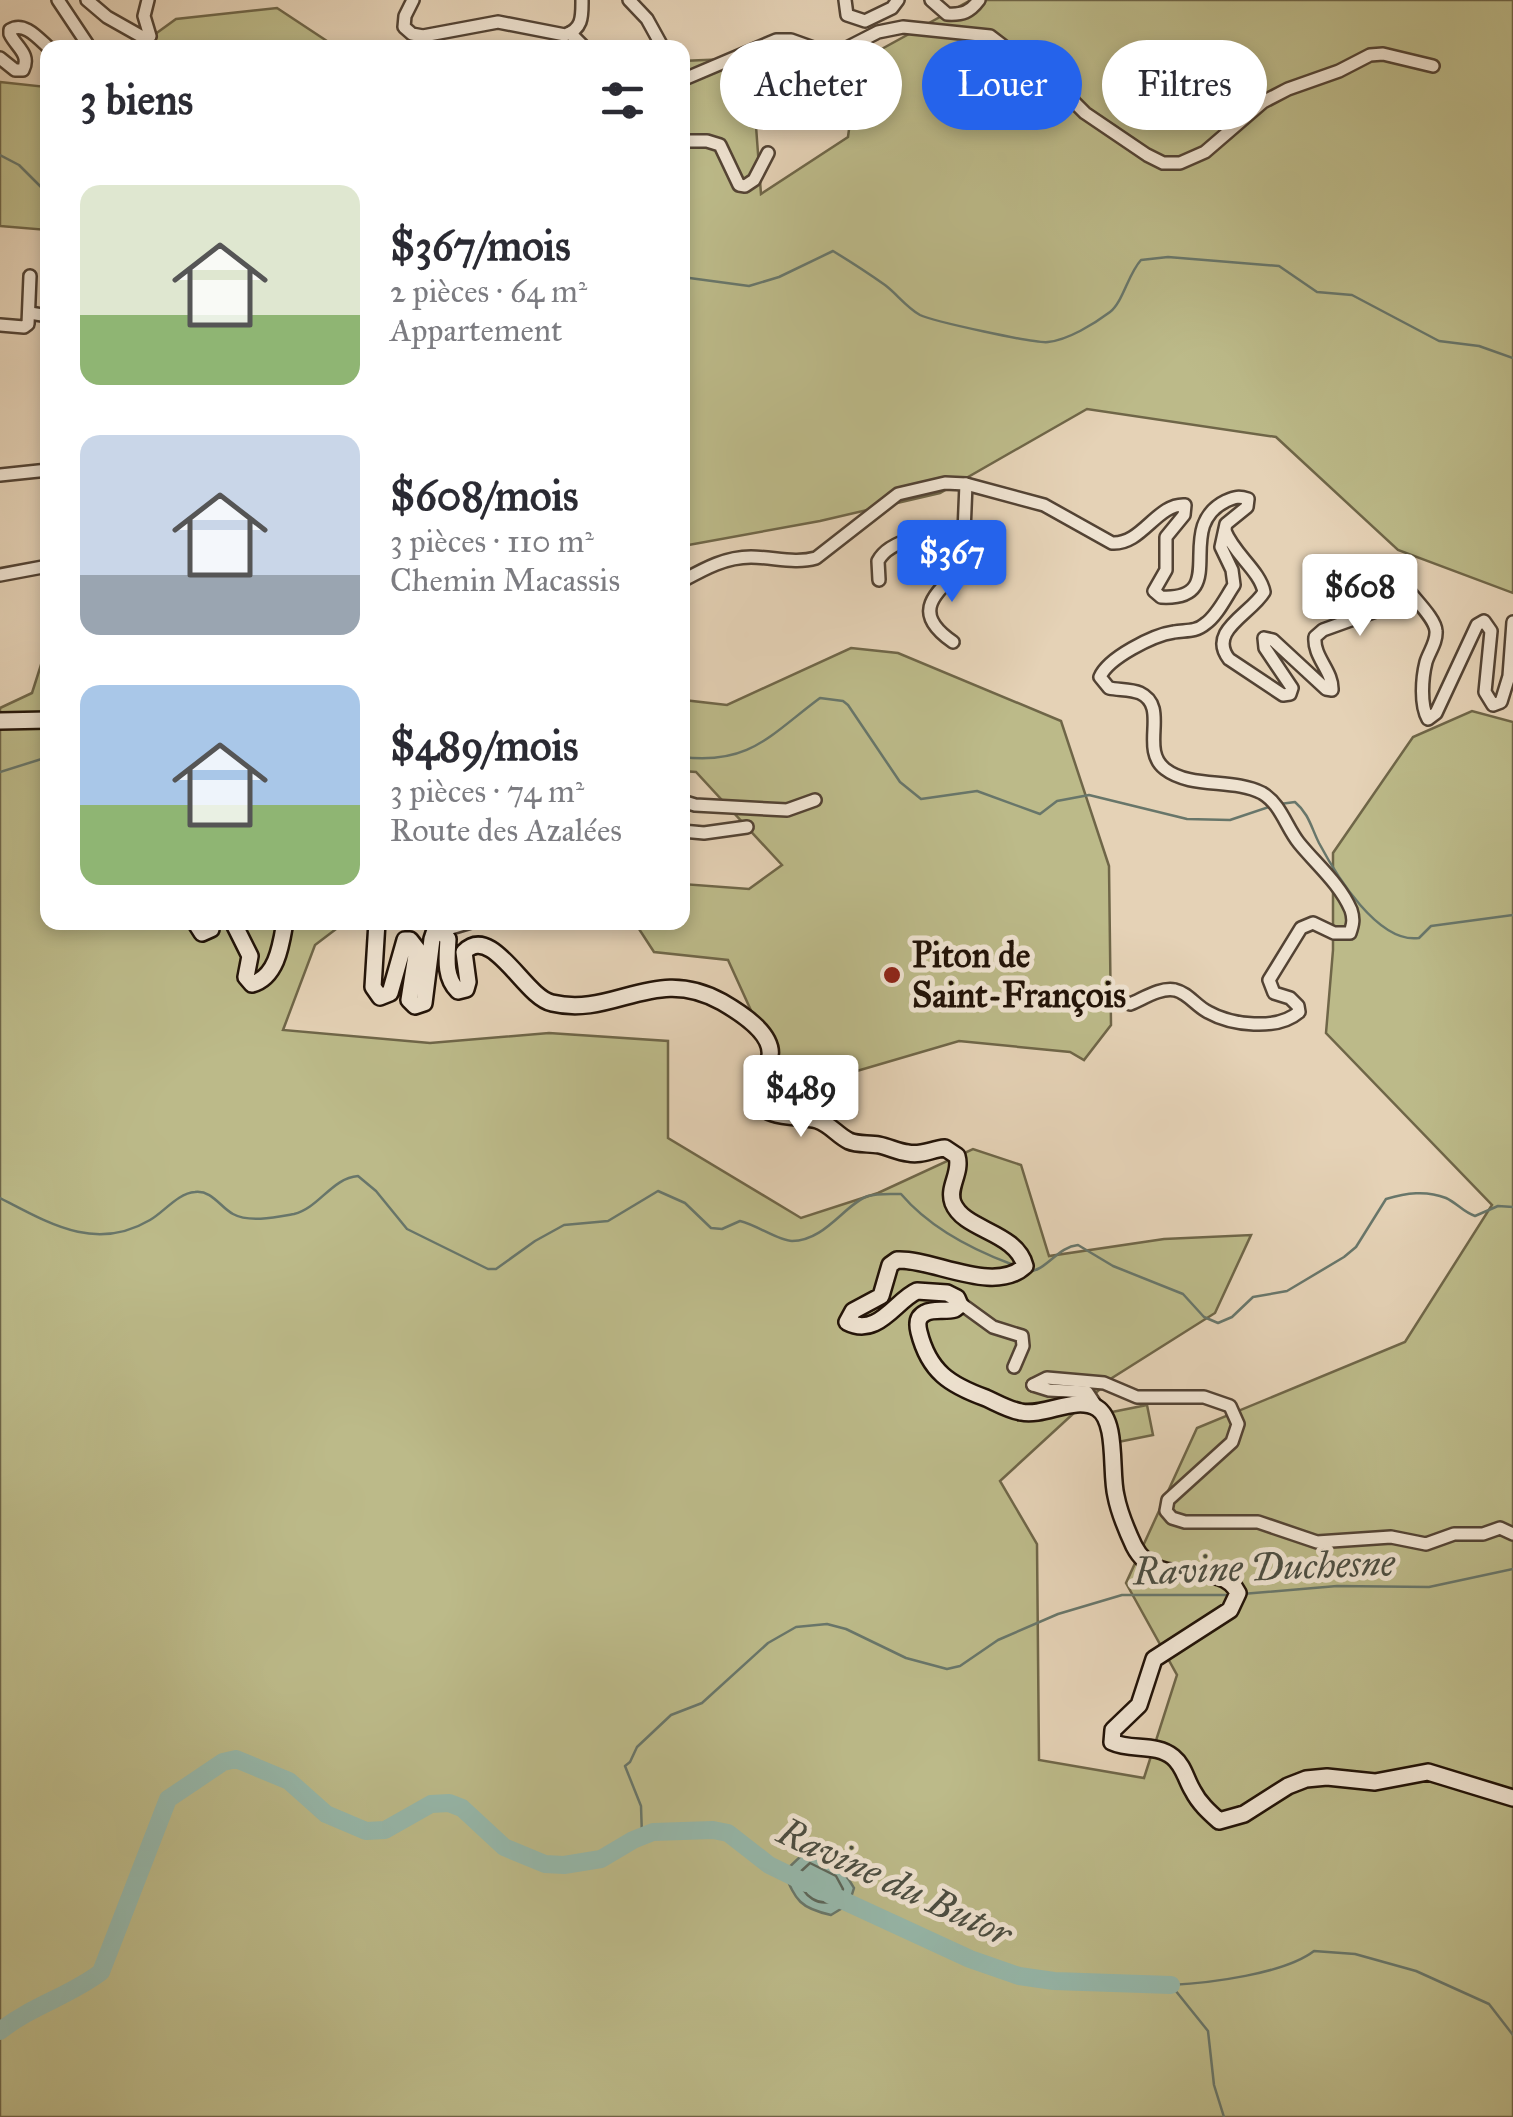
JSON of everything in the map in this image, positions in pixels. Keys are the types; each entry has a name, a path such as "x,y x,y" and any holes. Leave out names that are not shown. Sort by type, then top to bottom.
{"main road":[{"path":"0,721 40,720"},
{"path":"237,930 250,956 246,978 252,984 264,979 276,961 283,930"},
{"path":"378,930 374,991 380,997 390,993 400,948 405,940 410,940 417,949 408,995 415,1006 424,1003 432,940 434,933 441,931 448,939 446,956 452,983 458,990 466,989 464,952 472,946 496,951 534,994 551,1003 594,1004 662,987 696,990 722,1002 758,1030 770,1046 768,1064 756,1086 756,1098 764,1108 821,1121 852,1142 910,1154 939,1148 952,1151 960,1165 952,1193 956,1208 1006,1241 1023,1258 1024,1266 1012,1274 966,1274 897,1260 890,1265 882,1296 854,1312 847,1322 860,1326 886,1316 916,1291 957,1298 960,1304 949,1311 931,1310 920,1316 918,1322 927,1356 949,1382 1019,1412 1083,1405 1098,1410 1109,1424 1116,1496 1142,1558 1156,1570 1222,1578 1236,1596 1154,1660 1139,1705 1113,1730 1111,1738 1120,1745 1150,1748 1172,1756 1207,1811 1219,1820 1244,1814 1288,1786 1328,1777 1375,1782 1428,1772 1513,1798"}],"street":[{"path":"58,0 85,40"},
{"path":"87,0 146,39 150,33 144,16 148,0"},
{"path":"413,0 404,26 418,36 498,22 512,22 560,36 570,34 582,21 582,0"},
{"path":"629,0 659,40"},
{"path":"845,0 847,16 865,21 892,8 898,0"},
{"path":"931,0 947,14 959,15 971,11 979,0"},
{"path":"0,58 15,70 23,70 24,54 10,34 16,26 40,41"},
{"path":"690,77 776,40 791,40 833,56 878,32 894,28 981,34 1001,42 1032,67 1059,71 1074,102 1086,113 1146,155 1163,163 1180,164 1206,152 1264,102 1370,55 1383,54 1432,66"},
{"path":"570,34 576,40"},
{"path":"690,140 720,146 738,185 745,186 754,180 768,153"},
{"path":"0,325 26,326 30,276"},
{"path":"30,313 40,315"},
{"path":"0,475 40,471"},
{"path":"690,578 716,564 739,558 816,558 898,494 944,483 966,484 1044,505 1119,544 1182,503 1186,511 1166,537 1166,570 1154,589 1155,594 1164,598 1182,594 1200,580 1199,537 1210,512 1228,500 1246,498 1247,507 1230,518 1221,547 1234,585 1210,620 1195,630 1158,636 1105,666 1100,677 1109,688 1134,691 1148,699 1154,715 1153,748 1164,768 1177,775 1240,786 1269,798 1349,906 1353,927 1343,934 1313,923 1301,928 1269,980 1274,993 1290,998 1298,1006 1299,1012 1290,1018 1261,1024 1222,1018 1173,990 1160,991 1130,1004"},
{"path":"966,484 967,562"},
{"path":"1225,531 1237,554 1262,582 1264,592 1227,630 1222,640 1223,652 1283,695 1290,694 1292,688 1265,648 1264,638 1273,640 1326,689 1332,690 1333,682 1315,650 1315,638 1323,630 1387,607 1387,582 1391,574 1400,577 1409,595 1435,625 1436,639 1424,669 1424,712 1428,719 1436,714 1477,625 1484,621 1491,631 1485,692 1493,705 1501,702 1509,676 1513,622"},
{"path":"879,580 878,561 889,548 911,540 964,532"},
{"path":"967,562 988,576"},
{"path":"954,642 933,623 931,603 940,587 967,562"},
{"path":"0,576 40,568"},
{"path":"690,803 788,810 815,800"},
{"path":"690,832 747,827"},
{"path":"960,1304 993,1327 1022,1336 1023,1346 1014,1367"},
{"path":"1098,1410 1087,1392 1048,1390 1033,1385 1047,1378 1104,1383 1137,1397 1204,1397 1230,1406 1238,1424 1232,1442 1168,1500 1166,1512 1178,1521 1258,1522 1317,1542 1391,1537 1426,1544 1454,1534 1483,1534 1500,1528 1513,1534"}],"shaded area":[{"path":"971,0 1513,0 1513,593 1398,550 1276,437 1087,409 940,493 820,521 690,545 690,61 720,59 720,130 756,130 761,194 848,137 849,130 902,130 902,40 898,40"},
{"path":"277,8 325,40 147,40 176,19"},
{"path":"0,82 40,86 40,229 0,226"},
{"path":"851,648 898,653 1061,721 1109,866 1111,1025 1084,1060 1070,1052 959,1041 850,1073 785,1085 728,960 654,952 640,930 690,930 690,885 749,889 782,865 696,772 690,772 690,701 727,705"},
{"path":"40,668 40,930 335,930 315,945 283,1030 430,1043 549,1033 668,1041 668,1138 801,1218 878,1193 973,1149 1021,1165 1049,1256 1164,1239 1251,1235 1215,1313 1112,1378 1000,1481 1037,1544 1039,1760 1144,1778 1177,1675 1126,1583 1197,1428 1405,1342 1492,1205 1326,1033 1333,950 1333,853 1413,737 1472,711 1513,722 1513,2117 0,2117 0,708 32,693"},
{"path":"1147,1405 1153,1435 1118,1442 1112,1412"}],"water":[{"path":"804,1853 827,1860 845,1874 854,1888 849,1904 831,1915 800,1902 784,1872"}],"waterway":[{"path":"0,155 19,165 40,186"},
{"path":"690,278 749,286 779,277 833,251 885,285 920,315 984,332 1048,342 1072,335 1110,312 1141,260 1168,257 1279,266 1317,292 1352,295 1439,341 1479,346 1513,358"},
{"path":"690,757 742,752 772,735 820,698 848,705 900,782 921,799 977,791 1040,814 1057,801 1089,795 1187,819 1230,820 1272,806"},
{"path":"0,772 40,760"},
{"path":"1280,804 1295,802 1300,807 1347,889 1388,930 1419,938 1431,926 1513,915"},
{"path":"0,1198 55,1225 92,1234 111,1234 150,1220 177,1199 195,1192 211,1196 240,1217 294,1214 341,1182 358,1176 376,1191 407,1229 488,1269 496,1269 564,1225 608,1221 658,1191 685,1203 711,1228 722,1229 740,1221 792,1241 815,1235 868,1196 901,1194 924,1217 952,1236 1011,1264"},
{"path":"1027,1272 1078,1245 1113,1266 1183,1294 1204,1317 1218,1323 1232,1317 1253,1297 1287,1291 1344,1257 1356,1247 1386,1199 1431,1194 1446,1198 1475,1216 1498,1206 1513,1207"},
{"name":"Ravine Duchesne","path":"1242,1594 1337,1586 1429,1587 1513,1569"},
{"name":"Ravine Duchesne","path":"642,1836 641,1806 625,1766 637,1747 671,1715 702,1703 768,1643 796,1627 827,1624 846,1629 906,1658 947,1669 960,1666 998,1640 1058,1614 1122,1595 1229,1595"},
{"name":"Ravine du Butor","path":"0,2031 101,1972 168,1799 223,1762 236,1759 289,1781 326,1814 366,1831 385,1830 431,1804 449,1803 462,1808 504,1847 545,1864 564,1865 601,1859 653,1832 713,1830 728,1833 769,1865 806,1883"},
{"name":"Ravine du Butor","path":"829,1894 970,1959 1019,1976 1171,1985"},
{"name":"Ravine du Butor","path":"1171,1985 1266,1971 1314,1951 1355,1954 1416,1971 1489,2004 1513,2035"},
{"path":"1171,1985 1208,2031 1214,2085 1224,2117"}],"place":[{"name":"Piton de Saint-François","path":"892,975"}]}
